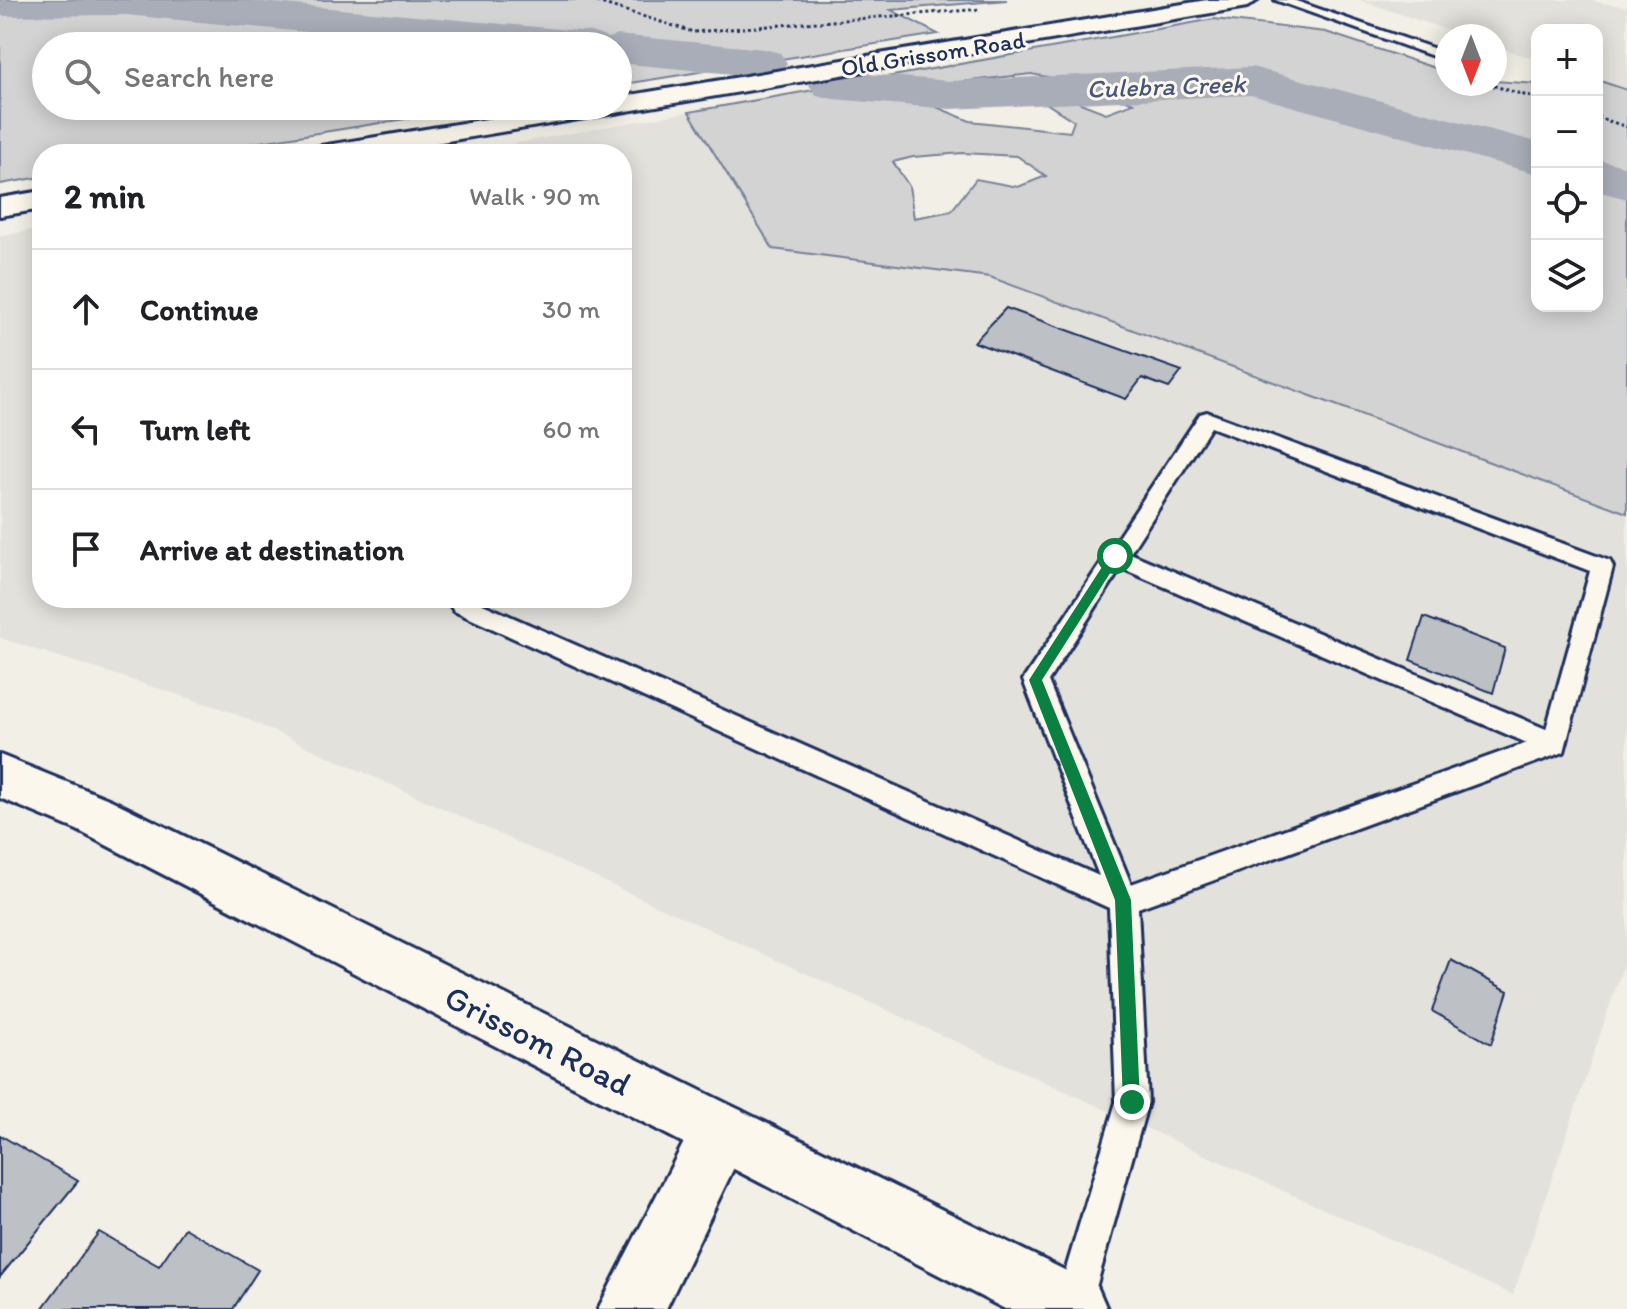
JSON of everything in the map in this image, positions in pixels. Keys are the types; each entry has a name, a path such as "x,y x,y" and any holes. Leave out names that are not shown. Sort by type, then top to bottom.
{"street":[{"name":"Old Grissom Road","path":"632,103 1247,0"},
{"name":"Old Grissom Road","path":"382,144 530,120"},
{"path":"0,207 32,202"},
{"name":"Grissom Road","path":"0,776 94,815 1073,1308"},
{"path":"631,1309 721,1132"}],"lane":[{"path":"1281,0 1435,53"},
{"path":"1073,1308 1132,1102 1123,900 1035,680 1207,418 1602,567 1555,744"},
{"path":"1115,556 1555,744"},
{"path":"469,608 1123,900 1555,744"}],"path":[{"path":"591,0 693,32 989,9"},
{"path":"1507,84 1531,96"},
{"path":"1603,119 1627,127"}],"shaded area":[{"path":"0,0 1007,0 891,10 938,34 632,83 632,32 32,32 32,120 399,120 249,144 32,144 32,179 0,184"},
{"path":"1359,0 1585,0 1627,7 1627,90 1603,82 1603,24 1531,24 1531,58 1507,50 1507,24 1435,26"},
{"path":"1214,19 1326,32 1435,68 1435,96 1507,96 1507,82 1531,84 1531,312 1603,312 1603,82 1627,90 1627,513 990,277 773,249 689,112","holes":["1031,74 1092,85 1133,103 1106,113 1065,97 1046,103 1074,121 1070,132 970,121 929,104 942,84","963,153 1017,156 1046,176 1018,187 976,179 951,211 914,218 909,186 893,162 913,157"]},
{"path":"689,112 773,249 990,277 1627,513 1627,954 1513,1295 229,711 0,638 0,236 32,230 32,608 632,608 632,144 511,144"}],"building":[{"path":"1006,308 1182,371 1169,388 1142,378 1126,399 974,342"},
{"path":"1424,617 1505,648 1493,693 1410,660"},
{"path":"1451,960 1508,991 1491,1044 1432,1011"},
{"path":"0,1135 78,1181 0,1277"},
{"path":"185,1228 258,1270 233,1309 42,1309 99,1232 159,1266"}],"waterway":[{"name":"Culebra Creek","path":"0,3 126,2 443,32"},
{"name":"Culebra Creek","path":"632,50 764,63"},
{"name":"Culebra Creek","path":"833,85 950,95 1252,81 1531,156"},
{"name":"Culebra Creek","path":"1603,177 1627,183"}],"route":[{"path":"1115,556 1035,680 1123,900 1132,1102"}]}
